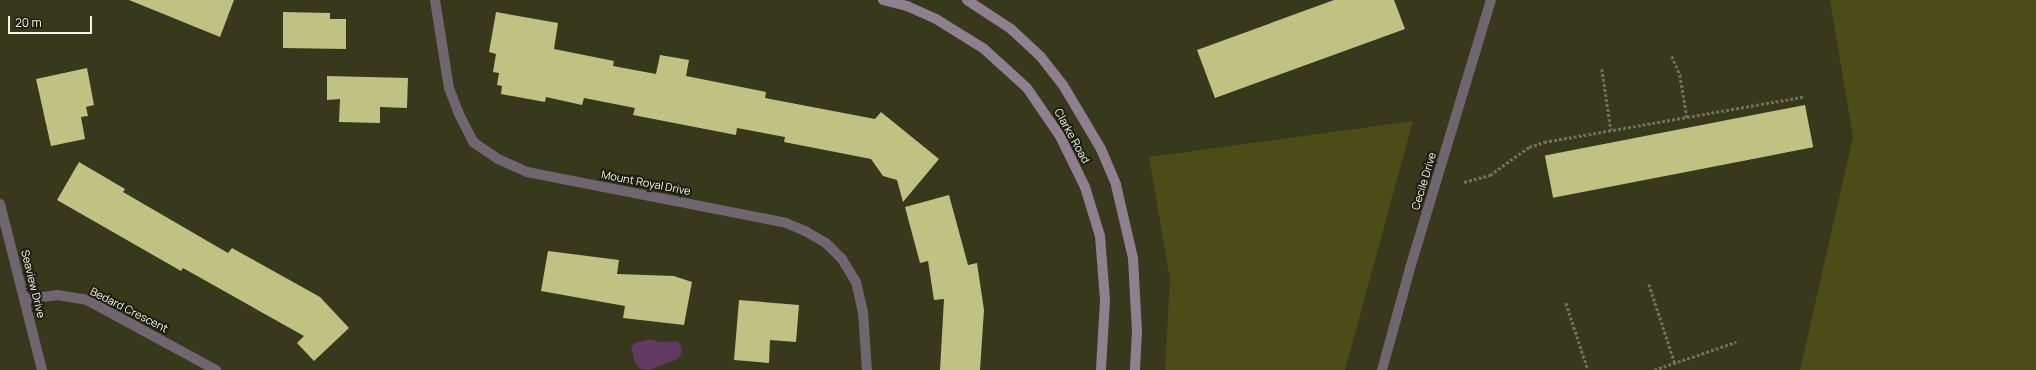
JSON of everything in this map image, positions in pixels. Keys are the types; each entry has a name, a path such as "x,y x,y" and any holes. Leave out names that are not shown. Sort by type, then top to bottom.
{"main road":[{"name":"Clarke Road","path":"883,0 907,6 936,19 983,48 1027,88 1060,136 1085,187 1100,236 1105,300 1101,370"},
{"name":"Clarke Road","path":"967,0 1011,29 1042,57 1072,98 1101,149 1116,185 1133,258 1137,324 1135,370"}],"street":[{"name":"Mount Royal Drive","path":"435,0 449,88 458,112 474,142 498,159 527,172 786,223 805,230 826,243 842,259 856,282 863,312 867,370"},
{"name":"Cecile Drive","path":"1382,370 1410,268 1491,0"},
{"name":"Seaview Drive","path":"0,204 26,299 42,370"},
{"name":"Bedard Crescent","path":"26,299 57,295 87,300 216,370"}],"path":[{"path":"1672,56 1680,75 1687,117"},
{"path":"1602,69 1612,130"},
{"path":"1464,182 1490,175 1529,147 1612,130 1803,97"},
{"path":"1649,284 1675,363"},
{"path":"1566,303 1588,370"},
{"path":"1654,370 1736,342"}],"shaded area":[{"path":"1830,0 2036,0 2036,370 1800,370 1853,137"},
{"path":"1413,121 1345,370 1165,370 1170,279 1149,157"},
{"path":"650,339 660,342 678,341 682,349 681,355 676,360 649,370 641,369 635,363 631,348 635,343"}],"building":[{"path":"129,0 234,0 220,37"},
{"path":"1334,0 1394,0 1405,29 1215,98 1197,50"},
{"path":"283,12 330,13 330,19 346,19 346,49 283,48"},
{"path":"496,12 558,23 554,49 614,61 613,66 656,74 660,55 689,60 686,76 766,92 765,98 875,119 881,112 939,159 903,202 897,180 883,176 871,159 784,142 785,137 737,128 736,135 633,115 635,108 584,98 582,105 546,97 545,102 501,94 502,86 497,85 499,73 493,72 496,54 489,52"},
{"path":"87,68 94,105 86,107 88,116 81,117 85,139 51,146 36,79"},
{"path":"327,76 408,78 407,108 380,107 380,123 339,122 340,99 327,100"},
{"path":"1805,105 1813,147 1553,198 1545,156"},
{"path":"79,162 125,189 123,192 228,253 232,248 320,297 349,328 314,361 297,343 304,336 183,268 181,271 57,200"},
{"path":"949,195 968,265 977,263 984,310 980,370 940,370 944,299 934,300 928,261 920,263 905,207"},
{"path":"548,251 619,260 617,274 674,276 692,282 684,325 623,318 625,306 541,291"},
{"path":"739,300 799,305 796,342 770,340 769,363 734,360"}]}
